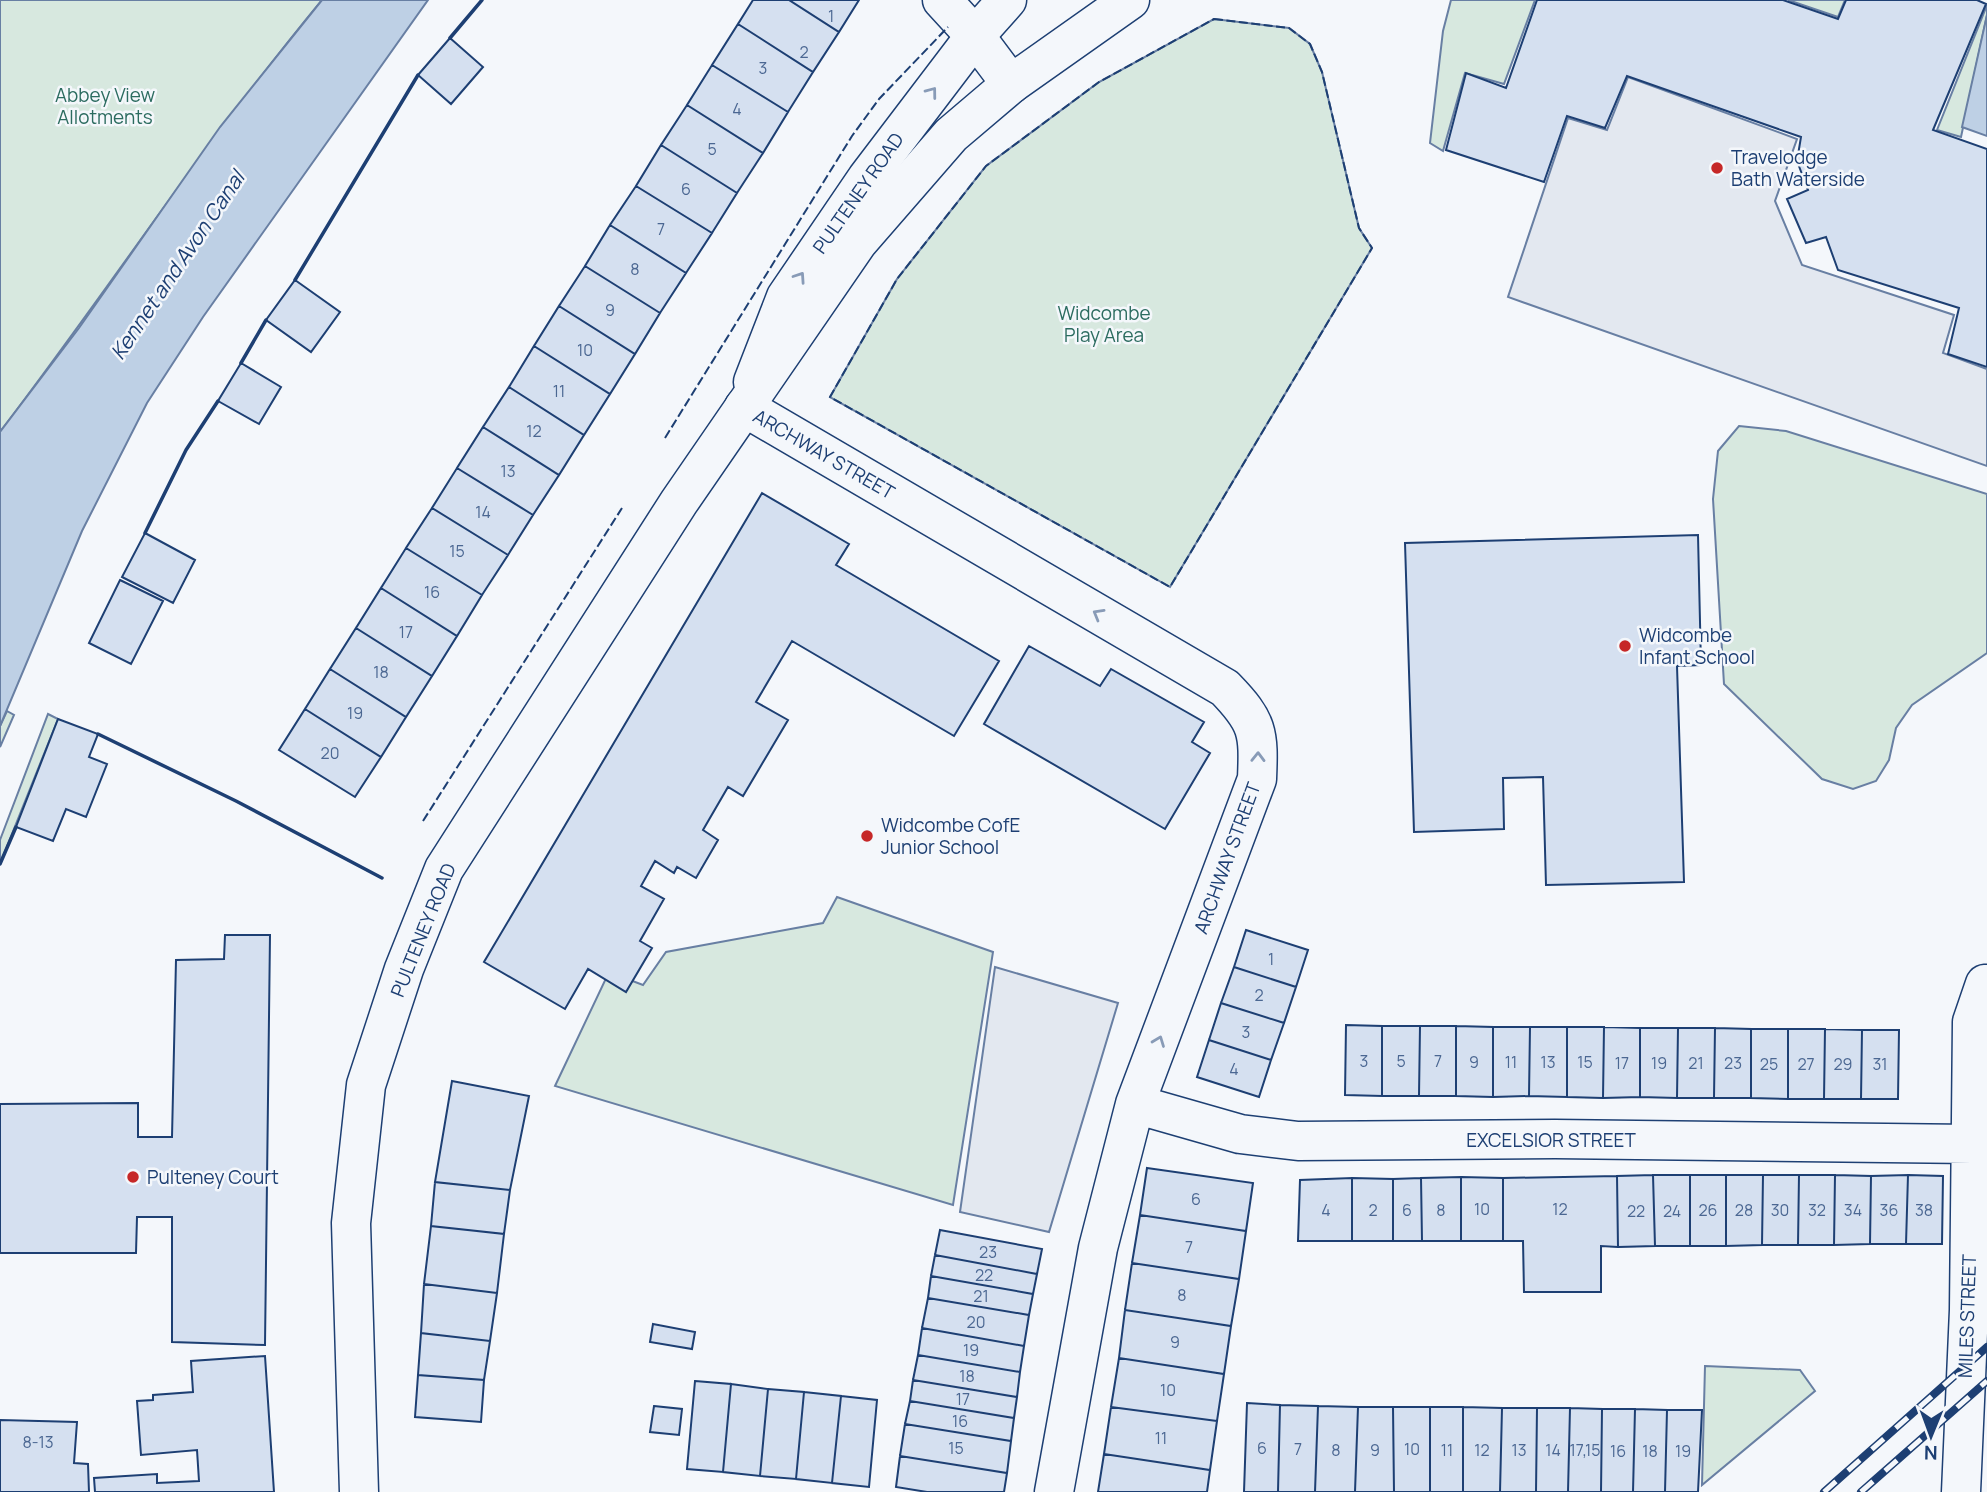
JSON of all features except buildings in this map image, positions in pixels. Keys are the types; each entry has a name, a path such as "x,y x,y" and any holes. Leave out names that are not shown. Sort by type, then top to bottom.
{"main road":[{"path":"942,0 975,36 1011,84"},
{"name":"PULTENEY ROAD","path":"744,407 786,297 867,178 975,36 1007,0"},
{"name":"PULTENEY ROAD","path":"359,1492 351,1223 366,1085 404,969 444,870 744,407 858,242 898,192 951,135 1011,84 1130,0"},
{"name":"ARCHWAY STREET","path":"744,407 1225,688 1251,715 1258,746 1257,779 1135,1104 1098,1248 1054,1492"},
{"name":"MILES STREET","path":"1956,1489 1972,1144 1972,1021 1985,984"},
{"name":"EXCELSIOR STREET","path":"1135,1104 1240,1134 1298,1141 1555,1139 1972,1144"}],"green space":[{"name":"Abbey View Allotments","path":"0,0 322,0 198,160 0,432"},
{"path":"1451,0 1535,0 1504,84 1465,73 1443,151 1430,143 1443,31"},
{"path":"1788,0 1845,0 1838,17"},
{"path":"1987,5 1961,137 1937,130"},
{"name":"Widcombe Play Area","path":"1214,19 1289,28 1310,44 1322,72 1359,228 1372,248 1170,587 830,397 897,279 986,166 1099,82"},
{"path":"1739,426 1786,431 1987,494 1987,653 1912,705 1896,728 1889,760 1876,781 1853,789 1822,779 1724,684 1713,499 1718,451"},
{"path":"7,711 14,715 0,747 0,726"},
{"path":"48,714 58,719 0,864 0,840"},
{"path":"837,897 993,952 953,1205 555,1086 609,972 643,985 666,952 823,923"},
{"path":"1705,1366 1800,1370 1815,1391 1702,1485"}],"shaded area":[{"path":"1628,77 1797,139 1775,201 1802,265 1954,315 1943,353 1987,369 1987,466 1508,297 1568,118 1607,130"},
{"path":"995,967 1118,1003 1049,1232 960,1212"}],"water":[{"name":"Kennet and Avon Canal","path":"322,0 428,0 203,317 147,403 82,531 0,726 0,432 79,328 220,127"},
{"path":"1987,15 1987,136 1962,127"}],"railway":[{"path":"1824,1492 1987,1347"},
{"path":"1861,1492 1987,1381"}],"fence":[{"path":"1214,19 1289,28 1310,44 1322,72 1359,228 1372,248 1170,587 830,397 897,279 986,166 1099,82 1214,19"},
{"path":"665,438 852,136 879,99 948,27"},
{"path":"423,821 622,508"}],"wall":[{"path":"450,38 482,0"},
{"path":"295,280 418,75"},
{"path":"241,363 266,320"},
{"path":"145,533 186,450 218,401"},
{"path":"98,734 236,801 382,878"},
{"path":"0,864 16,827"}],"place":[{"name":"Travelodge Bath Waterside","path":"1717,168"},
{"name":"Widcombe Infant School","path":"1625,646"},
{"name":"Widcombe CofE Junior School","path":"867,836"},
{"name":"Pulteney Court","path":"133,1177"}]}
